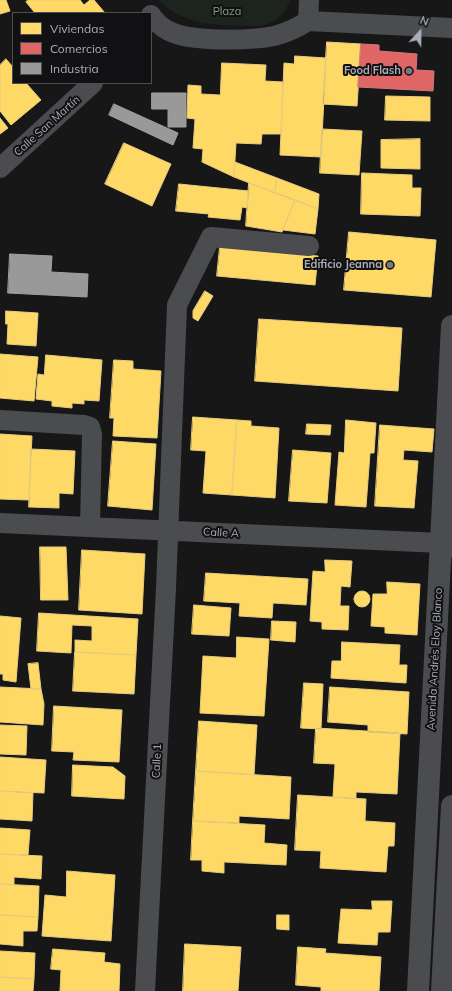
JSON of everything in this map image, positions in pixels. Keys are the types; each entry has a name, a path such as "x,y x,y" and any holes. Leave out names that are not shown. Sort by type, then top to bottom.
{"street":[{"path":"143,0 148,12"},
{"path":"308,21 310,0"},
{"path":"152,21 170,32 182,36 245,39 274,36 292,30 308,21 452,28"},
{"name":"Calle San Martín","path":"0,168 92,84"},
{"name":"Calle 1","path":"144,991 168,530 177,306 211,237 309,246"},
{"name":"Avenida Andrés Eloy Blanco","path":"418,991 446,546 452,326"},
{"path":"0,420 84,425 90,427 92,434 90,527"},
{"name":"Calle A","path":"0,523 168,530 446,546"},
{"path":"442,991 448,950 452,806"},
{"path":"421,934 448,950"}],"green space":[{"name":"Plaza","path":"159,0 290,0 282,15 270,23 259,26 218,25 193,20 181,16 169,9"}],"building: Viviendas":[{"path":"0,0 6,0 10,11 0,14"},
{"path":"28,0 80,0 84,5 90,0 94,0 104,12 34,12 26,2"},
{"path":"327,42 361,44 357,106 323,104"},
{"path":"295,56 326,58 321,157 280,155 284,63 294,64"},
{"path":"6,59 12,66 12,84 27,84 41,100 11,125 0,111 0,65"},
{"path":"222,63 266,65 265,81 283,82 281,134 262,134 261,144 236,143 234,177 202,162 203,149 193,148 195,119 187,118 188,85 201,86 201,94 220,95"},
{"path":"386,96 430,97 430,121 385,120"},
{"path":"0,118 8,128 0,134"},
{"path":"322,129 362,131 359,175 320,173"},
{"path":"420,139 420,169 381,168 381,140"},
{"path":"124,143 171,164 152,206 105,184"},
{"path":"235,162 277,178 275,193 234,177"},
{"path":"362,173 412,175 412,188 421,188 420,216 361,214"},
{"path":"277,178 319,194 318,209 275,193"},
{"path":"249,183 295,200 282,232 246,226"},
{"path":"179,184 249,191 247,208 242,207 240,220 208,217 209,214 176,211"},
{"path":"295,200 318,209 315,234 283,230"},
{"name":"Edificio Jeanna","path":"349,232 436,240 431,297 344,290"},
{"path":"220,247 318,256 315,285 217,276"},
{"path":"205,291 213,296 198,321 193,318 193,311"},
{"path":"6,311 38,313 36,346 7,344 8,324 6,324"},
{"path":"259,319 402,328 398,391 255,381"},
{"path":"0,354 38,357 34,401 0,398"},
{"path":"46,355 102,360 99,401 84,400 84,404 72,403 72,408 52,406 52,401 36,399 38,374 44,375"},
{"path":"114,360 133,361 133,369 161,371 157,438 113,436 114,418 110,418"},
{"path":"193,417 237,420 232,495 203,493 206,451 191,450"},
{"path":"237,420 251,421 251,426 279,428 275,498 232,495"},
{"path":"346,420 376,423 374,453 370,453 366,507 335,505 339,452 344,453"},
{"path":"307,424 331,425 330,435 306,434"},
{"path":"380,425 434,429 432,452 404,450 403,460 418,461 414,508 375,506"},
{"path":"0,434 32,436 29,500 0,499"},
{"path":"113,441 156,444 152,510 108,506"},
{"path":"31,449 75,451 73,494 59,493 59,508 29,507"},
{"path":"293,450 331,453 327,503 289,501"},
{"path":"40,547 66,547 68,600 41,600"},
{"path":"82,550 145,554 142,614 79,610"},
{"path":"325,560 352,561 350,587 341,586 340,606 349,606 348,630 322,629 322,622 310,621 313,571 325,572"},
{"path":"206,573 308,579 306,605 273,603 272,618 239,616 240,603 204,601"},
{"path":"387,582 420,584 417,635 385,633 385,627 371,626 373,594 387,594"},
{"path":"359,591 365,591 370,596 368,605 365,607 359,607 354,602 354,596"},
{"path":"194,605 231,608 229,636 192,634"},
{"path":"39,613 138,619 136,655 75,652 75,640 92,641 92,626 72,625 71,653 37,651"},
{"path":"0,616 21,618 16,682 3,680 3,674 0,674"},
{"path":"272,621 296,622 295,642 271,640"},
{"path":"237,637 269,639 264,716 200,713 203,656 236,658"},
{"path":"342,642 400,645 399,665 407,665 406,683 331,678 332,661 341,661"},
{"path":"75,652 136,655 134,694 73,691"},
{"path":"38,663 41,689 31,689 28,664"},
{"path":"304,683 323,684 321,729 301,728"},
{"path":"0,687 41,689 44,704 43,725 0,722"},
{"path":"330,687 409,692 407,734 368,732 368,725 328,722"},
{"path":"54,706 122,710 119,762 73,760 74,752 52,751"},
{"path":"199,721 257,725 254,775 196,771"},
{"path":"0,725 27,726 26,755 0,754"},
{"path":"316,728 400,733 397,794 356,792 356,799 333,797 335,764 314,763"},
{"path":"0,757 46,760 44,793 0,791"},
{"path":"73,765 113,767 125,776 124,799 72,796"},
{"path":"196,771 291,777 289,819 239,816 239,823 193,821"},
{"path":"0,791 33,793 32,821 0,819"},
{"path":"298,795 366,799 365,821 395,823 394,846 388,846 386,872 320,868 321,851 295,850"},
{"path":"193,821 265,825 264,843 287,845 286,865 224,862 224,873 202,871 202,860 191,860"},
{"path":"0,828 30,830 28,855 0,854"},
{"path":"0,854 42,856 41,879 14,877 14,885 0,884"},
{"path":"67,871 115,875 111,941 42,936 45,895 66,897"},
{"path":"0,884 39,886 38,917 0,915"},
{"path":"372,901 392,901 390,932 378,932 377,945 338,943 341,909 372,910"},
{"path":"0,915 38,917 37,931 23,931 23,946 0,944"},
{"path":"277,915 289,915 289,930 277,929"},
{"path":"185,944 241,947 238,991 183,991"},
{"path":"298,947 326,949 325,953 381,957 379,991 321,991 321,987 296,985"},
{"path":"53,949 105,953 104,962 120,964 119,991 60,991 61,970 51,969"},
{"path":"0,951 35,953 34,979 0,977"},
{"path":"0,977 34,979 33,991 0,991"}],"building: Comercios":[{"path":"361,44 379,45 379,51 417,54 416,70 434,71 433,91 358,87"}],"building: Industria":[{"path":"152,93 186,93 186,127 168,127 168,109 152,109"},
{"path":"114,104 178,133 173,145 109,115"},
{"path":"10,254 52,256 51,272 88,274 87,297 8,293"}],"place":[{"name":"Food Flash","path":"409,71"},
{"name":"Edificio Jeanna","path":"390,265"}]}
